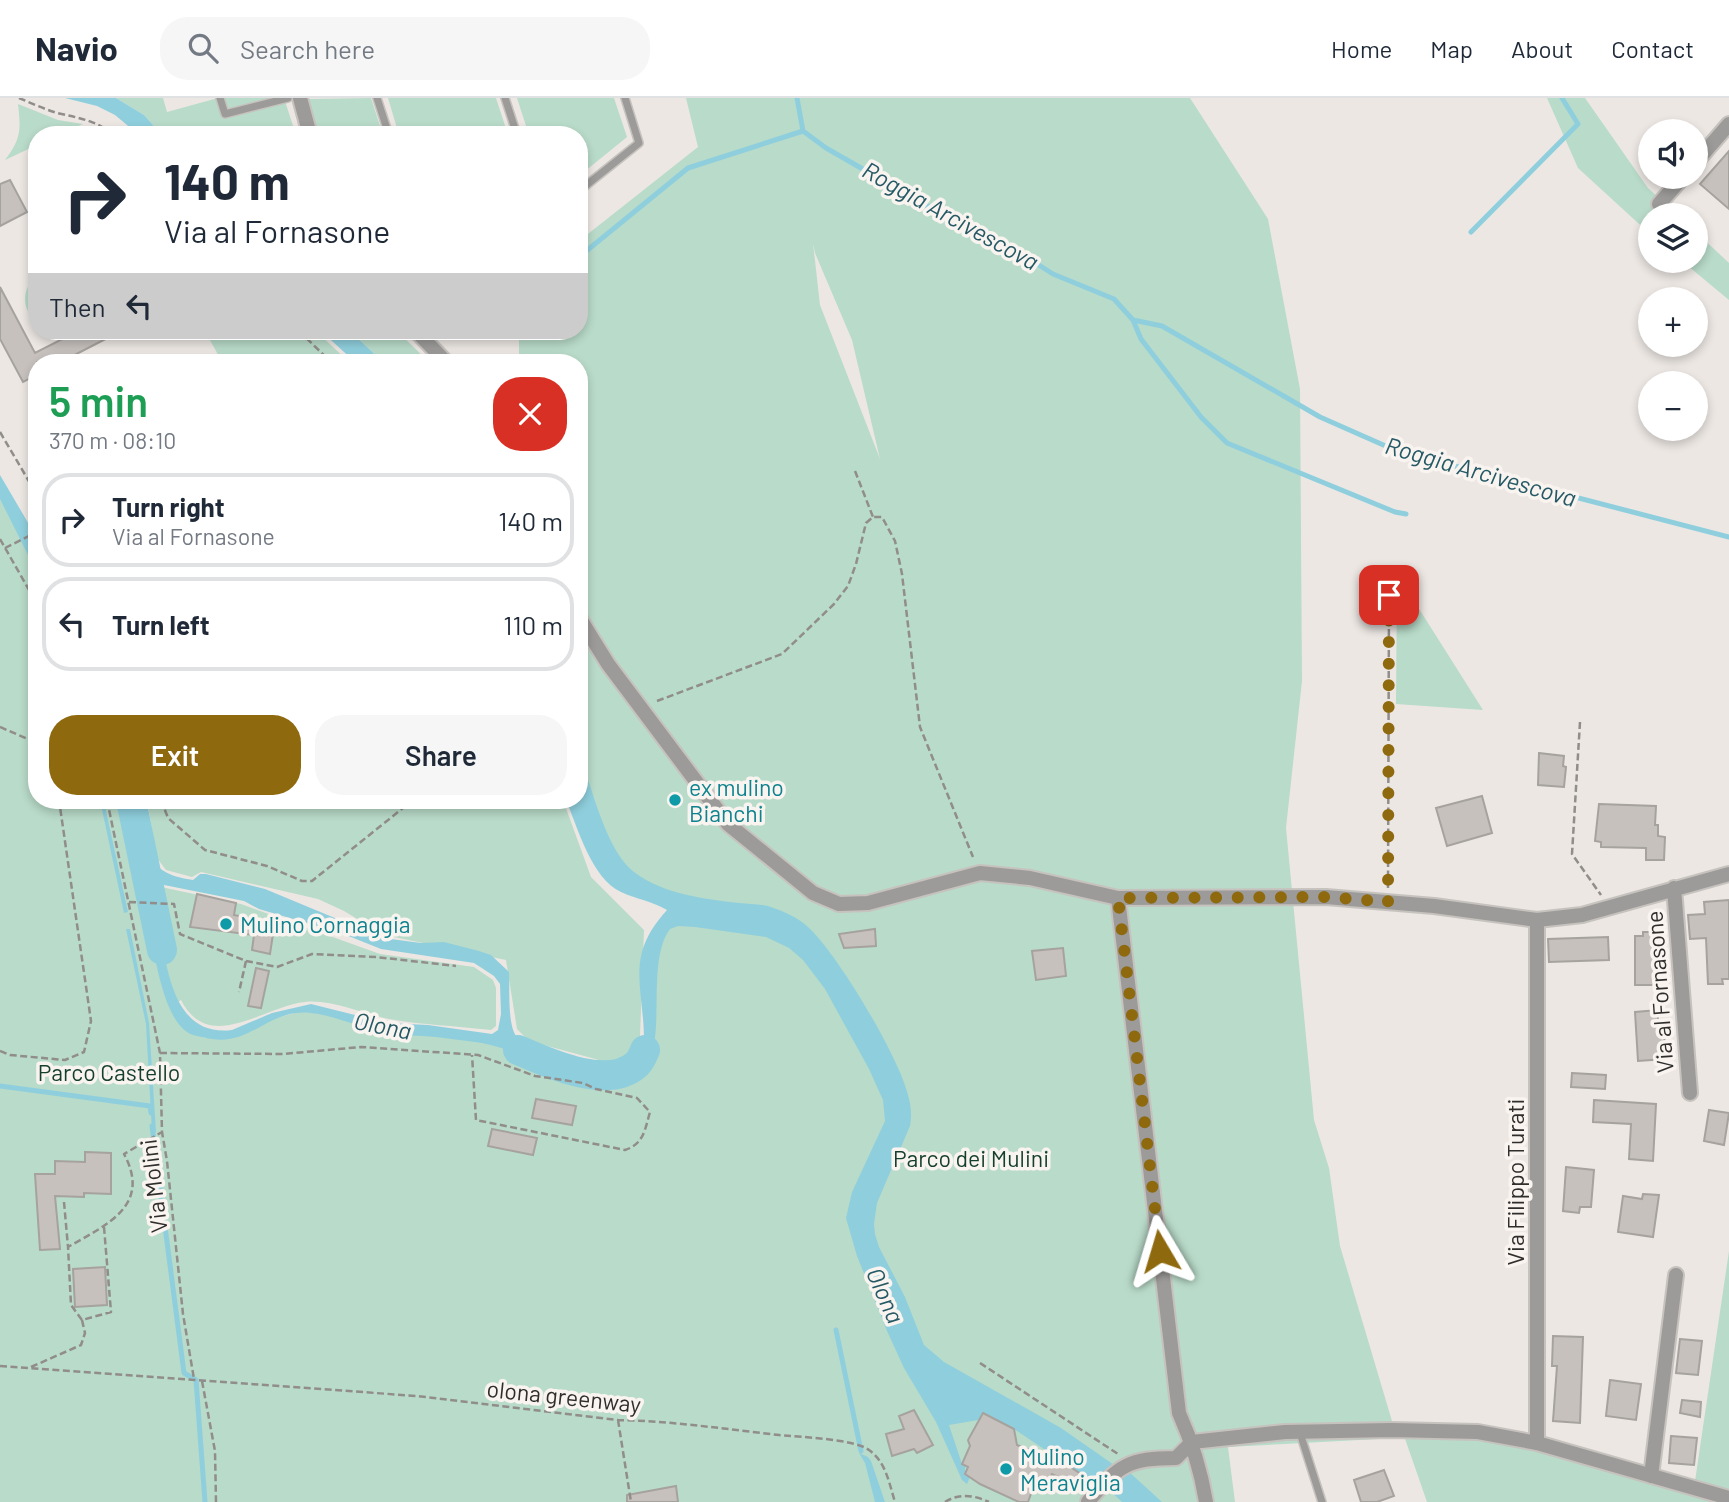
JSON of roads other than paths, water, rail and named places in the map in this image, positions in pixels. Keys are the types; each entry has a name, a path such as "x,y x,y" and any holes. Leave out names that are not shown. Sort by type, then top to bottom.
{"street":[{"path":"300,98 308,126"},
{"path":"1708,149 1729,124"},
{"path":"1661,203 1673,189"},
{"path":"425,340 438,354"},
{"name":"Via al Fornasone","path":"588,632 608,664 728,824 813,894 839,904 868,903 980,873 1030,878 1118,898 1326,897 1434,906 1538,920 1582,915 1729,874"},
{"name":"Via al Fornasone","path":"1674,888 1690,1093"},
{"path":"1118,898 1179,1413 1192,1442 1203,1479 1206,1502"},
{"name":"Via Filippo Turati","path":"1538,920 1538,1443"},
{"path":"1651,1476 1676,1275"},
{"path":"1088,1502 1129,1462 1150,1458 1176,1458 1192,1442 1299,1432 1441,1430 1478,1432 1538,1443 1729,1498"}],"lane":[{"path":"220,98 225,114 288,98"},
{"path":"377,98 386,126"},
{"path":"505,98 514,126"},
{"path":"588,184 639,142 625,98"},
{"path":"1299,1432 1322,1502"}],"water":[{"path":"65,98 116,98 144,115 154,126 128,126 115,115 97,106"},
{"path":"331,340 360,340 374,354 346,354"},
{"path":"0,475 28,523 28,555 0,499"},
{"path":"588,780 607,833 624,862 634,872 658,886 684,894 767,906 781,911 796,918 820,940 866,1006 893,1056 909,1099 910,1126 877,1203 874,1224 879,1247 905,1297 924,1345 944,1362 1061,1428 1117,1467 1128,1471 1162,1502 1122,1502 1100,1481 1093,1482 1014,1429 989,1416 949,1425 962,1464 965,1465 965,1474 970,1477 967,1484 962,1480 936,1422 904,1368 887,1331 857,1256 846,1218 852,1192 885,1121 883,1100 825,989 803,960 789,948 766,937 695,927 678,926 670,929 662,944 659,963 656,1025 650,1060 641,1072 633,1076 607,1076 575,1071 538,1062 491,1045 389,1034 306,1012 283,1016 241,1036 217,1040 187,1032 178,1023 164,995 147,914 157,912 168,971 183,1008 195,1021 211,1029 232,1030 272,1013 311,1004 363,1017 368,1015 372,1019 388,1023 428,1025 492,1034 498,1030 501,1014 500,984 494,976 474,963 381,949 341,933 259,909 244,901 159,884 156,884 156,888 145,888 130,809 143,809 153,859 164,871 193,880 200,874 206,874 265,889 383,938 421,943 444,942 491,955 509,972 509,1005 516,1036 552,1054 588,1063 619,1065 633,1059 644,1041 639,972 641,958 645,943 667,910 621,892 611,885 601,876 570,809 588,809"},
{"path":"102,809 106,809 128,912 124,913"},
{"path":"126,929 130,929 149,1023 156,1132 152,1132 146,1024"},
{"path":"859,1453 871,1461 885,1502 875,1502 865,1463"}],"waterway":[{"name":"Roggia Arcivescova","path":"797,98 803,131"},
{"name":"Roggia Arcivescova","path":"1471,232 1578,124 1562,98"},
{"name":"Roggia Arcivescova","path":"588,250 688,168 803,131 826,148 987,240 1023,255 1053,274 1114,299 1133,320 1141,339 1201,417 1227,443 1395,512 1406,514"},
{"name":"Roggia Arcivescova","path":"1133,320 1162,326 1320,417 1397,451 1729,537"},
{"name":"Olona","path":"133,809 162,950"},
{"name":"Olona","path":"518,1050 561,1067 595,1075 625,1072 637,1064 645,1050"},
{"path":"0,1086 150,1106 151,1113"},
{"path":"152,1126 184,1373 196,1380 205,1502"},
{"path":"836,1330 861,1451"}],"place":[{"name":"ex mulino Bianchi","path":"675,800"},
{"name":"Mulino Cornaggia","path":"226,924"},
{"name":"Mulino Meraviglia","path":"1006,1469"}],"park label":[{"name":"Parco Castello","path":"109,1072"},
{"name":"Parco dei Mulini","path":"971,1158"}]}
